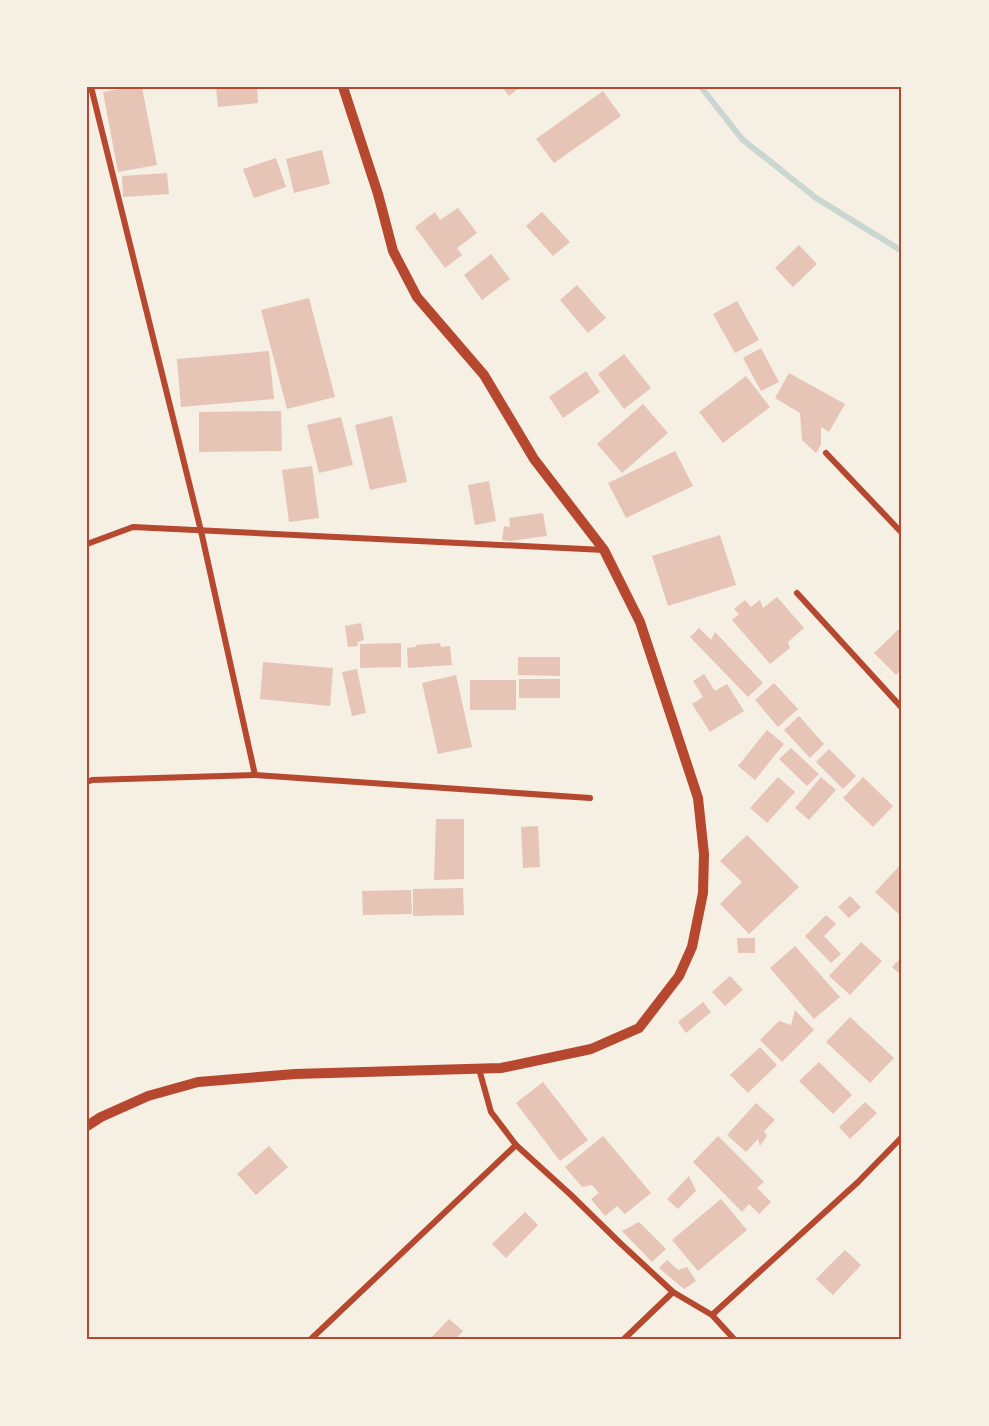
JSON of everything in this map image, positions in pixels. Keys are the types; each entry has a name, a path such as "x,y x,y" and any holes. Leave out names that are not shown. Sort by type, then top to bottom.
{"street":[{"path":"91,87 201,531 255,775"},
{"path":"87,1126 101,1117 148,1096 198,1082 295,1074 501,1068 591,1049 639,1028 679,976 692,947 703,893 704,854 698,798 640,622 604,550 534,459 484,375 417,297 393,250 378,194 343,87"},
{"path":"826,453 902,533"},
{"path":"87,544 133,527 604,550"},
{"path":"797,593 902,708"},
{"path":"87,782 255,775 590,798"},
{"path":"479,1069 491,1112 516,1145 673,1292 712,1315 734,1339"},
{"path":"712,1315 858,1182 902,1137"},
{"path":"311,1339 516,1145"},
{"path":"624,1339 673,1292"}],"building":[{"path":"142,87 157,165 118,172 103,92"},
{"path":"216,87 257,87 258,103 218,107"},
{"path":"502,87 520,87 509,96"},
{"path":"603,91 621,116 554,163 536,139"},
{"path":"322,150 330,184 294,193 286,159"},
{"path":"276,158 286,187 254,198 243,169"},
{"path":"167,173 169,194 123,197 122,176"},
{"path":"458,208 477,233 457,248 462,255 445,268 415,227 435,212 440,220"},
{"path":"542,212 570,242 553,256 526,226"},
{"path":"799,245 817,264 793,287 775,268"},
{"path":"491,254 510,279 482,300 464,275"},
{"path":"577,285 606,318 588,333 560,300"},
{"path":"309,298 335,397 287,409 261,310"},
{"path":"737,301 759,340 735,353 713,314"},
{"path":"761,348 779,382 761,391 743,358"},
{"path":"269,351 274,399 181,407 177,359"},
{"path":"624,354 651,388 624,409 598,374"},
{"path":"586,371 600,392 563,418 549,397"},
{"path":"789,373 845,404 829,432 821,427 821,445 816,453 802,440 800,413 775,398"},
{"path":"746,376 770,407 723,443 699,412"},
{"path":"643,404 668,433 622,473 597,444"},
{"path":"281,411 282,451 199,452 199,412"},
{"path":"392,416 407,482 370,490 355,425"},
{"path":"341,417 353,465 319,473 307,425"},
{"path":"675,451 693,486 626,518 608,483"},
{"path":"312,466 319,518 289,522 282,470"},
{"path":"489,481 496,521 475,525 468,485"},
{"path":"543,513 547,536 502,540 504,526 510,527 509,518"},
{"path":"720,535 736,585 668,606 652,556"},
{"path":"777,597 804,628 788,642 790,648 770,664 732,620 739,614 734,609 745,600 751,607 760,600 763,608"},
{"path":"361,623 364,640 357,642 358,646 348,647 345,626"},
{"path":"902,626 902,669 896,675 874,653"},
{"path":"699,628 711,640 715,632 763,683 748,697 690,637"},
{"path":"401,643 401,667 360,668 360,644"},
{"path":"440,643 441,647 450,646 452,665 408,668 407,648"},
{"path":"518,657 560,657 560,676 518,675"},
{"path":"263,662 333,668 330,706 260,699"},
{"path":"357,669 366,713 352,716 342,672"},
{"path":"704,674 715,691 727,684 744,711 710,732 692,704 703,697 693,681"},
{"path":"456,675 472,747 438,754 422,683"},
{"path":"519,679 560,679 560,698 519,698"},
{"path":"470,680 516,680 516,710 470,710"},
{"path":"774,683 798,709 778,727 755,700"},
{"path":"799,716 824,744 810,758 784,730"},
{"path":"767,730 784,744 755,780 738,766"},
{"path":"791,748 819,774 807,786 779,759"},
{"path":"829,749 856,776 843,789 816,762"},
{"path":"778,777 795,792 767,823 750,808"},
{"path":"821,777 836,790 809,820 795,808"},
{"path":"863,777 893,806 873,827 843,798"},
{"path":"436,819 464,819 464,879 434,880"},
{"path":"538,826 540,867 523,868 521,827"},
{"path":"747,835 799,887 749,934 720,904 742,882 720,861"},
{"path":"902,863 902,917 875,892"},
{"path":"463,888 464,915 413,916 413,889"},
{"path":"411,890 412,914 363,915 362,891"},
{"path":"850,896 861,907 849,918 838,907"},
{"path":"826,915 836,924 824,936 841,954 831,963 805,936"},
{"path":"737,938 755,938 755,953 738,953"},
{"path":"861,942 882,961 850,995 829,976"},
{"path":"795,946 840,997 814,1019 770,968"},
{"path":"902,957 902,976 892,967"},
{"path":"730,976 743,990 725,1006 712,992"},
{"path":"703,1002 711,1012 686,1033 678,1022"},
{"path":"795,1010 814,1030 782,1062 760,1040 779,1021 791,1025"},
{"path":"850,1017 894,1058 870,1083 826,1042"},
{"path":"760,1047 777,1065 748,1093 730,1075"},
{"path":"819,1062 852,1095 833,1114 799,1081"},
{"path":"543,1082 588,1140 560,1161 516,1103"},
{"path":"865,1102 877,1113 850,1139 839,1127"},
{"path":"756,1103 775,1120 764,1131 767,1136 760,1146 758,1139 746,1152 727,1135"},
{"path":"603,1136 651,1193 625,1214 617,1206 605,1216 591,1199 599,1193 592,1185 582,1187 565,1167"},
{"path":"718,1136 764,1182 757,1188 771,1202 759,1214 749,1204 742,1212 693,1162"},
{"path":"269,1146 288,1167 256,1195 237,1174"},
{"path":"689,1176 696,1191 678,1209 667,1199"},
{"path":"721,1199 747,1230 698,1271 672,1240"},
{"path":"525,1212 538,1225 506,1258 492,1244"},
{"path":"639,1222 666,1249 652,1262 622,1231"},
{"path":"845,1250 861,1265 833,1295 816,1279"},
{"path":"667,1260 678,1270 687,1267 696,1281 684,1289 659,1268"},
{"path":"449,1319 463,1331 456,1339 430,1339"}],"waterway":[{"path":"701,87 742,139 816,198 902,251"}]}
